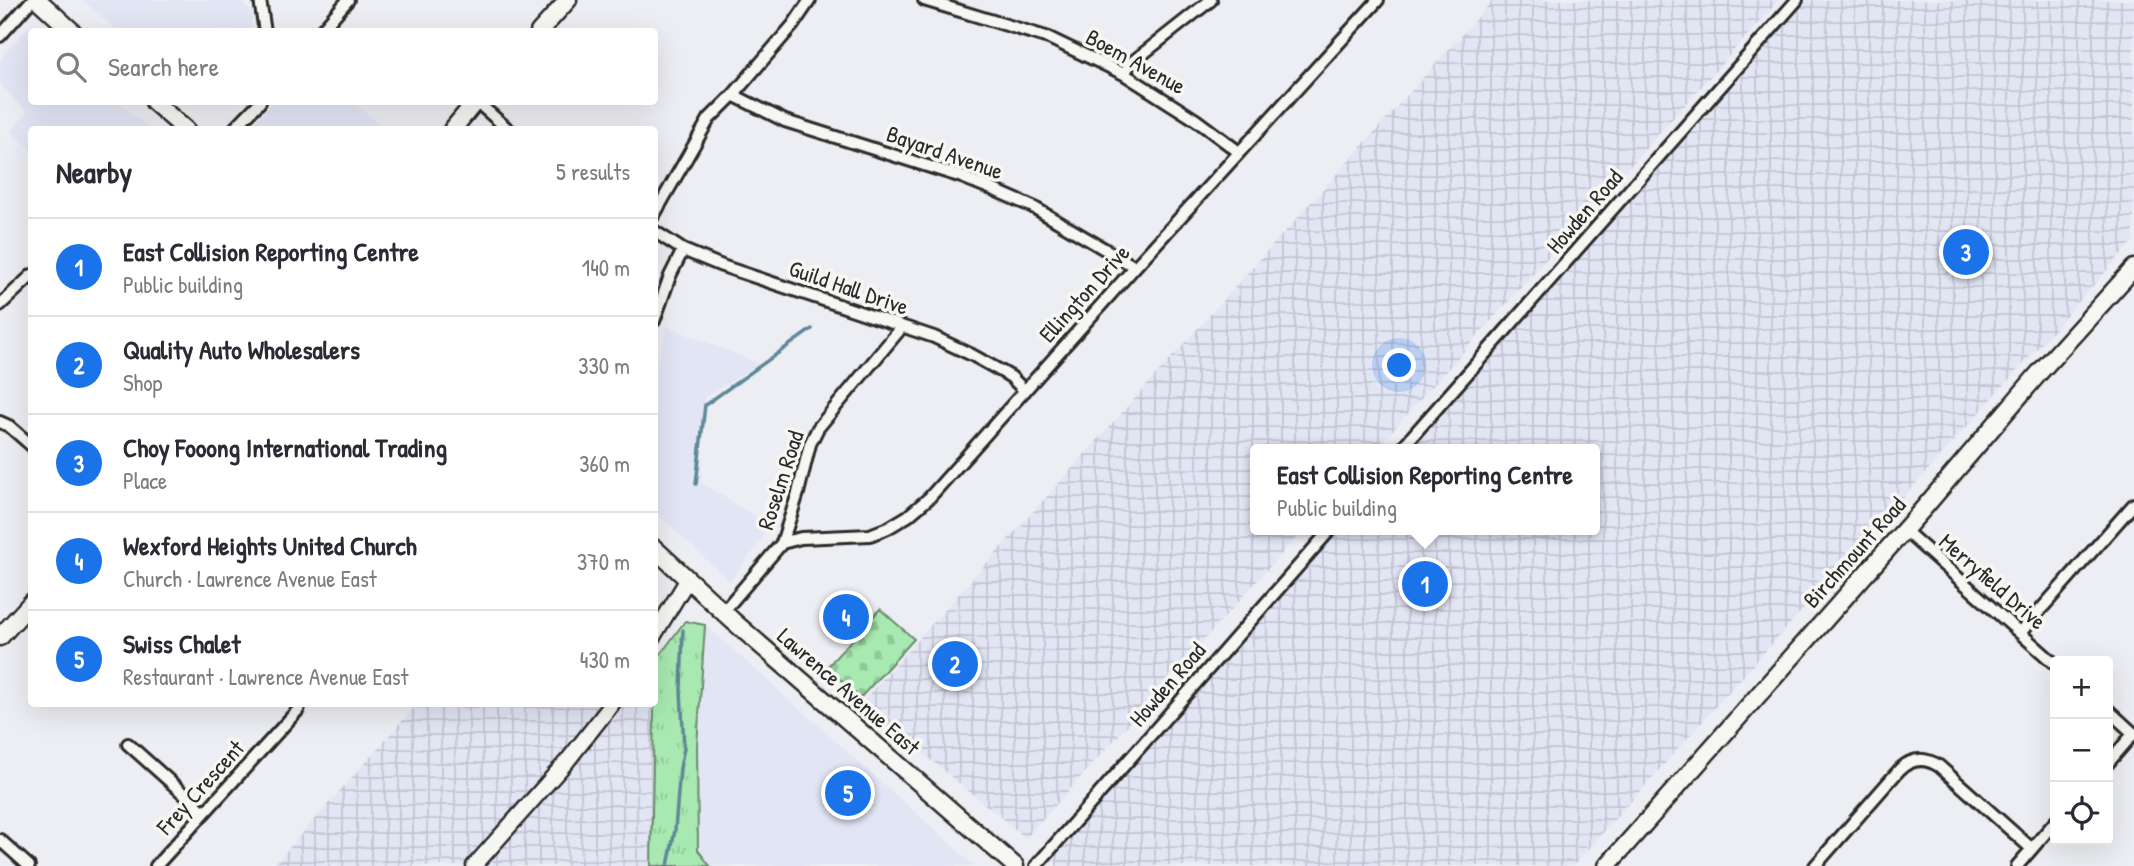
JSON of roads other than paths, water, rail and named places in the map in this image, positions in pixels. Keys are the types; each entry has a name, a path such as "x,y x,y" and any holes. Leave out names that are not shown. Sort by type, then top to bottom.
{"main road":[{"path":"38,0 69,28"},
{"path":"543,28 568,0"},
{"path":"157,105 181,126"},
{"path":"455,126 473,105"},
{"name":"Birchmount Road","path":"1607,866 2134,268"},
{"name":"Lawrence Avenue East","path":"658,552 723,612 1015,866"},
{"path":"0,637 28,606"}],"street":[{"path":"0,36 32,0"},
{"path":"260,0 264,28"},
{"path":"324,28 348,0"},
{"path":"658,208 709,119 793,25 810,0"},
{"name":"Boem Avenue","path":"924,0 1049,38 1124,74 1196,120 1239,152"},
{"path":"1124,74 1130,64 1211,0"},
{"name":"Ellington Drive","path":"782,543 801,538 870,535 908,516 929,498 1378,0"},
{"name":"Howden Road","path":"1405,444 1797,0"},
{"name":"Bayard Avenue","path":"733,95 786,121 992,189 1033,207 1135,267"},
{"path":"237,126 257,105"},
{"path":"480,105 504,126"},
{"name":"Guild Hall Drive","path":"658,234 683,250 722,266 934,337 1011,377 1025,391"},
{"path":"658,310 683,250"},
{"path":"0,305 28,277"},
{"name":"Roselm Road","path":"723,612 782,543 810,444 818,428 902,327"},
{"path":"0,422 28,443"},
{"path":"2020,633 2134,504"},
{"name":"Merryfield Drive","path":"1903,529 2050,660"},
{"name":"Howden Road","path":"1036,866 1326,535"},
{"path":"658,628 688,579"},
{"name":"Frey Crescent","path":"156,866 299,707"},
{"path":"474,866 569,760 610,707"},
{"path":"2113,714 2134,733 2113,756"},
{"path":"128,744 204,812"},
{"path":"2124,744 2134,753"},
{"path":"1815,866 1900,769 1920,760 1931,761 1939,766 2032,849"},
{"path":"2017,866 2050,828"},
{"path":"0,840 29,866"}],"waterway":[{"path":"696,484 705,405 812,329"},
{"path":"668,866 684,748 681,690 683,630"}],"place":[{"name":"Choy Fooong International Trading","path":"1966,252"},
{"name":"East Collision Reporting Centre","path":"1425,584"},
{"name":"Wexford Heights United Church","path":"846,617"},
{"name":"Quality Auto Wholesalers","path":"955,664"},
{"name":"Swiss Chalet","path":"848,793"}]}
